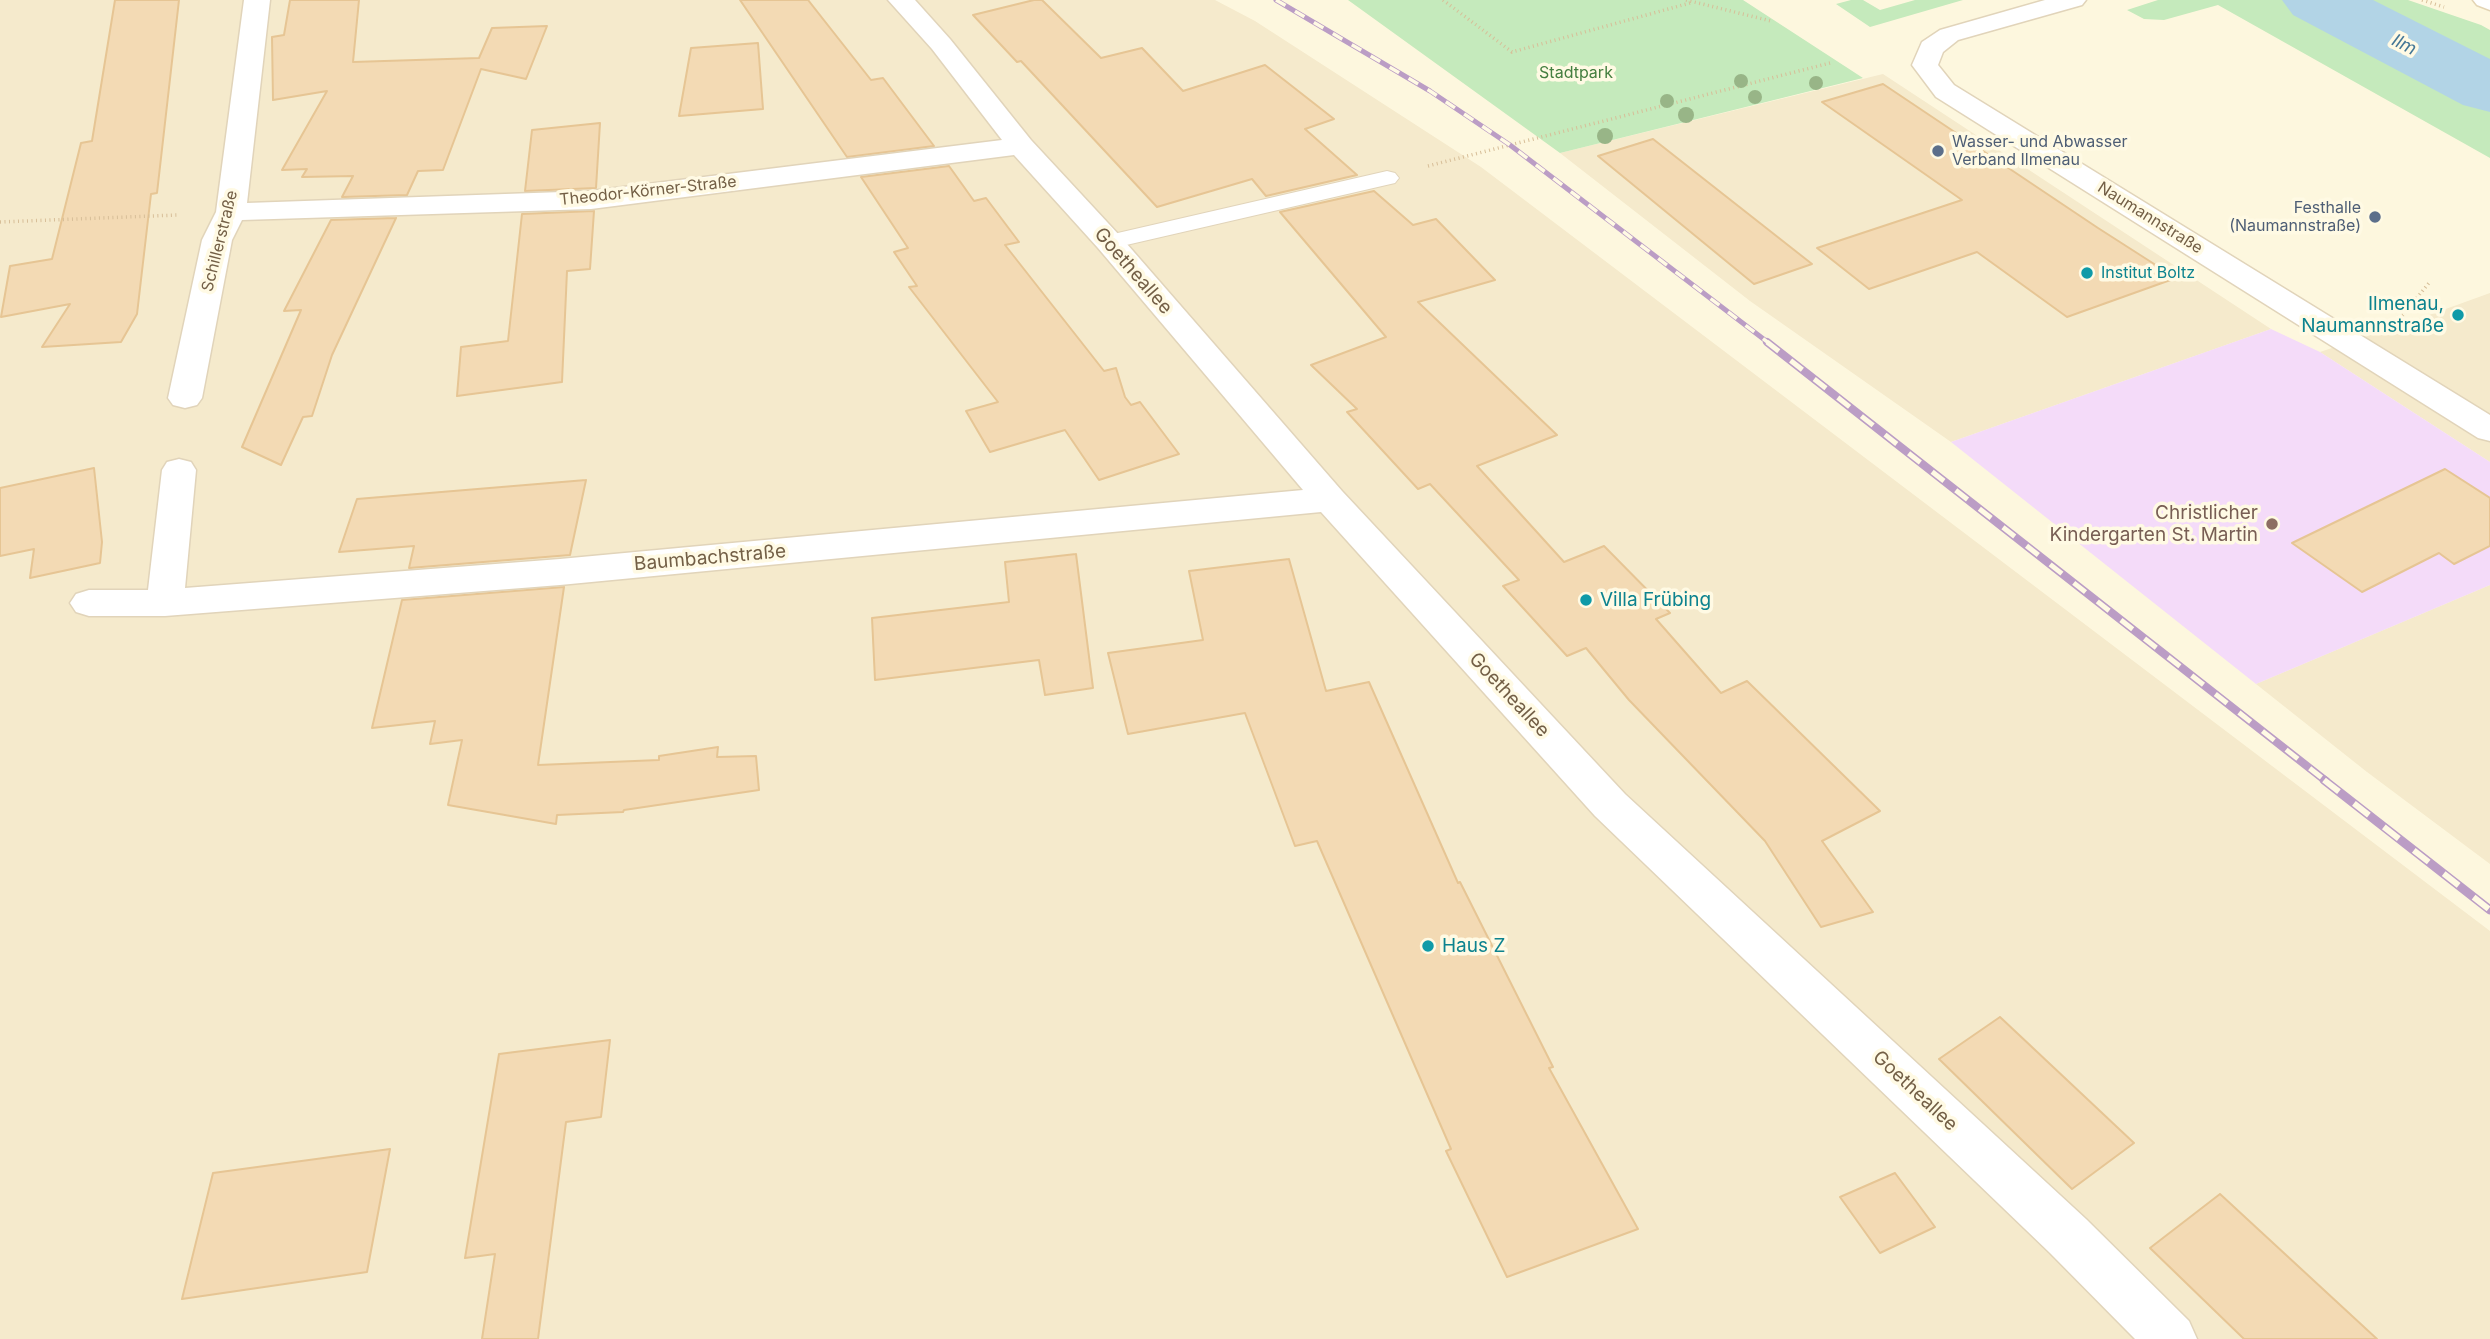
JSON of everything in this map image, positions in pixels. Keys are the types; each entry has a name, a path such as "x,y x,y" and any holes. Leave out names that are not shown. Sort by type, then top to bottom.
{"street":[{"name":"Schillerstraße","path":"185,398 217,240 231,212 257,0"},
{"name":"Goetheallee","path":"901,0 941,44 1021,146 1109,242 1330,499 1610,805 2068,1236 2171,1339"},
{"name":"Naumannstraße","path":"2073,0 1949,35 1931,48 1925,65 1945,91 2490,430"},
{"name":"Theodor-Körner-Straße","path":"231,212 591,200 1021,146"},
{"path":"164,603 179,470"},
{"name":"Baumbachstraße","path":"89,603 164,603 560,572 1330,499"}],"lane":[{"path":"1109,242 1387,178"}],"path":[{"path":"1443,0 1512,52 1690,3"},
{"path":"1686,0 1771,21"},
{"path":"1464,156 1830,63"},
{"path":"0,222 77,221 231,212"}],"shaded area":[{"path":"0,0 1215,0 1255,21 1481,167 2490,931 2490,1339 0,1339"},
{"path":"1883,74 2271,329 1951,442 1750,301 1560,153"},
{"path":"2490,293 2490,462 2320,352 2418,319"},
{"name":"Christlicher Kindergarten St. Martin","path":"2271,329 2320,352 2490,462 2490,585 2256,684 1951,442"},
{"path":"2490,585 2490,864 2256,684"}],"green space":[{"name":"Stadtpark","path":"1348,0 1743,0 1863,78 1560,153"},
{"path":"1863,0 1880,10 1915,0 1963,0 1870,27 1836,4"},
{"path":"2158,0 2408,0 2481,25 2490,30 2490,158 2218,5 2164,20 2144,19 2127,10"}],"building":[{"path":"115,0 179,0 157,193 151,194 137,314 121,342 42,347 70,304 1,317 10,266 52,259 81,143 92,141"},
{"path":"290,0 359,0 353,62 479,58 492,28 547,26 526,79 481,69 443,170 418,171 407,195 342,197 353,176 302,177 307,169 282,170 327,91 273,100 272,37 284,35"},
{"path":"740,0 808,0 871,80 883,78 934,146 847,157"},
{"path":"1042,0 1101,58 1142,48 1183,91 1265,65 1334,119 1305,129 1357,175 1266,196 1252,179 1157,207 1021,61 1017,62 973,15"},
{"path":"758,43 763,109 679,116 691,48"},
{"name":"Wasser- und Abwasser Verband Ilmenau","path":"1883,84 2176,278 2067,317 1977,252 1869,289 1817,248 1962,200 1822,102"},
{"path":"600,123 596,188 525,191 532,130"},
{"path":"1653,139 1812,264 1754,284 1598,156"},
{"path":"949,166 974,201 986,198 1019,242 1005,245 1104,371 1116,368 1125,397 1131,405 1140,402 1179,454 1099,480 1065,430 990,452 966,411 998,402 909,287 917,286 894,252 908,248 861,177"},
{"path":"1374,191 1413,225 1436,219 1495,280 1418,302 1557,435 1477,466 1564,562 1604,546 1670,613 1656,619 1721,693 1747,681 1880,811 1822,841 1873,912 1821,927 1765,841 1629,700 1586,648 1567,656 1503,586 1519,580 1430,484 1418,489 1347,412 1357,409 1311,365 1386,337 1280,212"},
{"path":"594,211 590,269 567,271 562,382 457,396 461,347 508,341 522,214"},
{"path":"396,218 332,355 312,416 303,417 281,465 242,447 301,310 284,311 331,220"},
{"path":"94,468 102,542 100,563 30,578 34,549 0,556 0,488"},
{"path":"2445,469 2490,498 2490,546 2454,564 2439,553 2362,592 2292,543"},
{"path":"586,480 570,555 409,568 414,546 339,552 357,499"},
{"path":"1076,554 1093,688 1045,695 1039,660 875,680 872,618 1009,602 1005,562"},
{"path":"1289,559 1326,691 1369,682 1458,883 1460,882 1553,1067 1549,1068 1638,1229 1507,1277 1446,1151 1451,1149 1317,841 1295,846 1245,713 1128,734 1108,653 1203,640 1189,571"},
{"path":"564,587 538,765 659,760 659,756 718,747 717,757 756,756 759,790 623,812 557,815 556,824 448,805 462,740 430,744 435,721 372,728 402,600"},
{"path":"2000,1017 2134,1143 2072,1189 1939,1059"},
{"path":"610,1040 601,1117 566,1122 538,1339 482,1339 495,1254 465,1258 499,1054"},
{"path":"390,1149 367,1272 182,1299 213,1173"},
{"path":"1895,1173 1935,1227 1880,1253 1840,1197"},
{"path":"2220,1194 2377,1339 2244,1339 2150,1248"}],"waterway":[{"name":"Ilm","path":"2318,0 2490,89"}],"railway":[{"path":"1276,0 1430,91 1510,145 1770,344"},
{"path":"1767,342 2326,781"},
{"path":"2324,780 2490,910"}],"place":[{"name":"Wasser- und Abwasser Verband Ilmenau","path":"1938,151"},
{"name":"Festhalle (Naumannstraße)","path":"2375,217"},
{"name":"Institut Boltz","path":"2087,273"},
{"name":"Ilmenau, Naumannstraße","path":"2458,315"},
{"name":"Christlicher Kindergarten St. Martin","path":"2272,524"},
{"name":"Villa Frübing","path":"1586,600"},
{"name":"Haus Z","path":"1428,946"}]}
